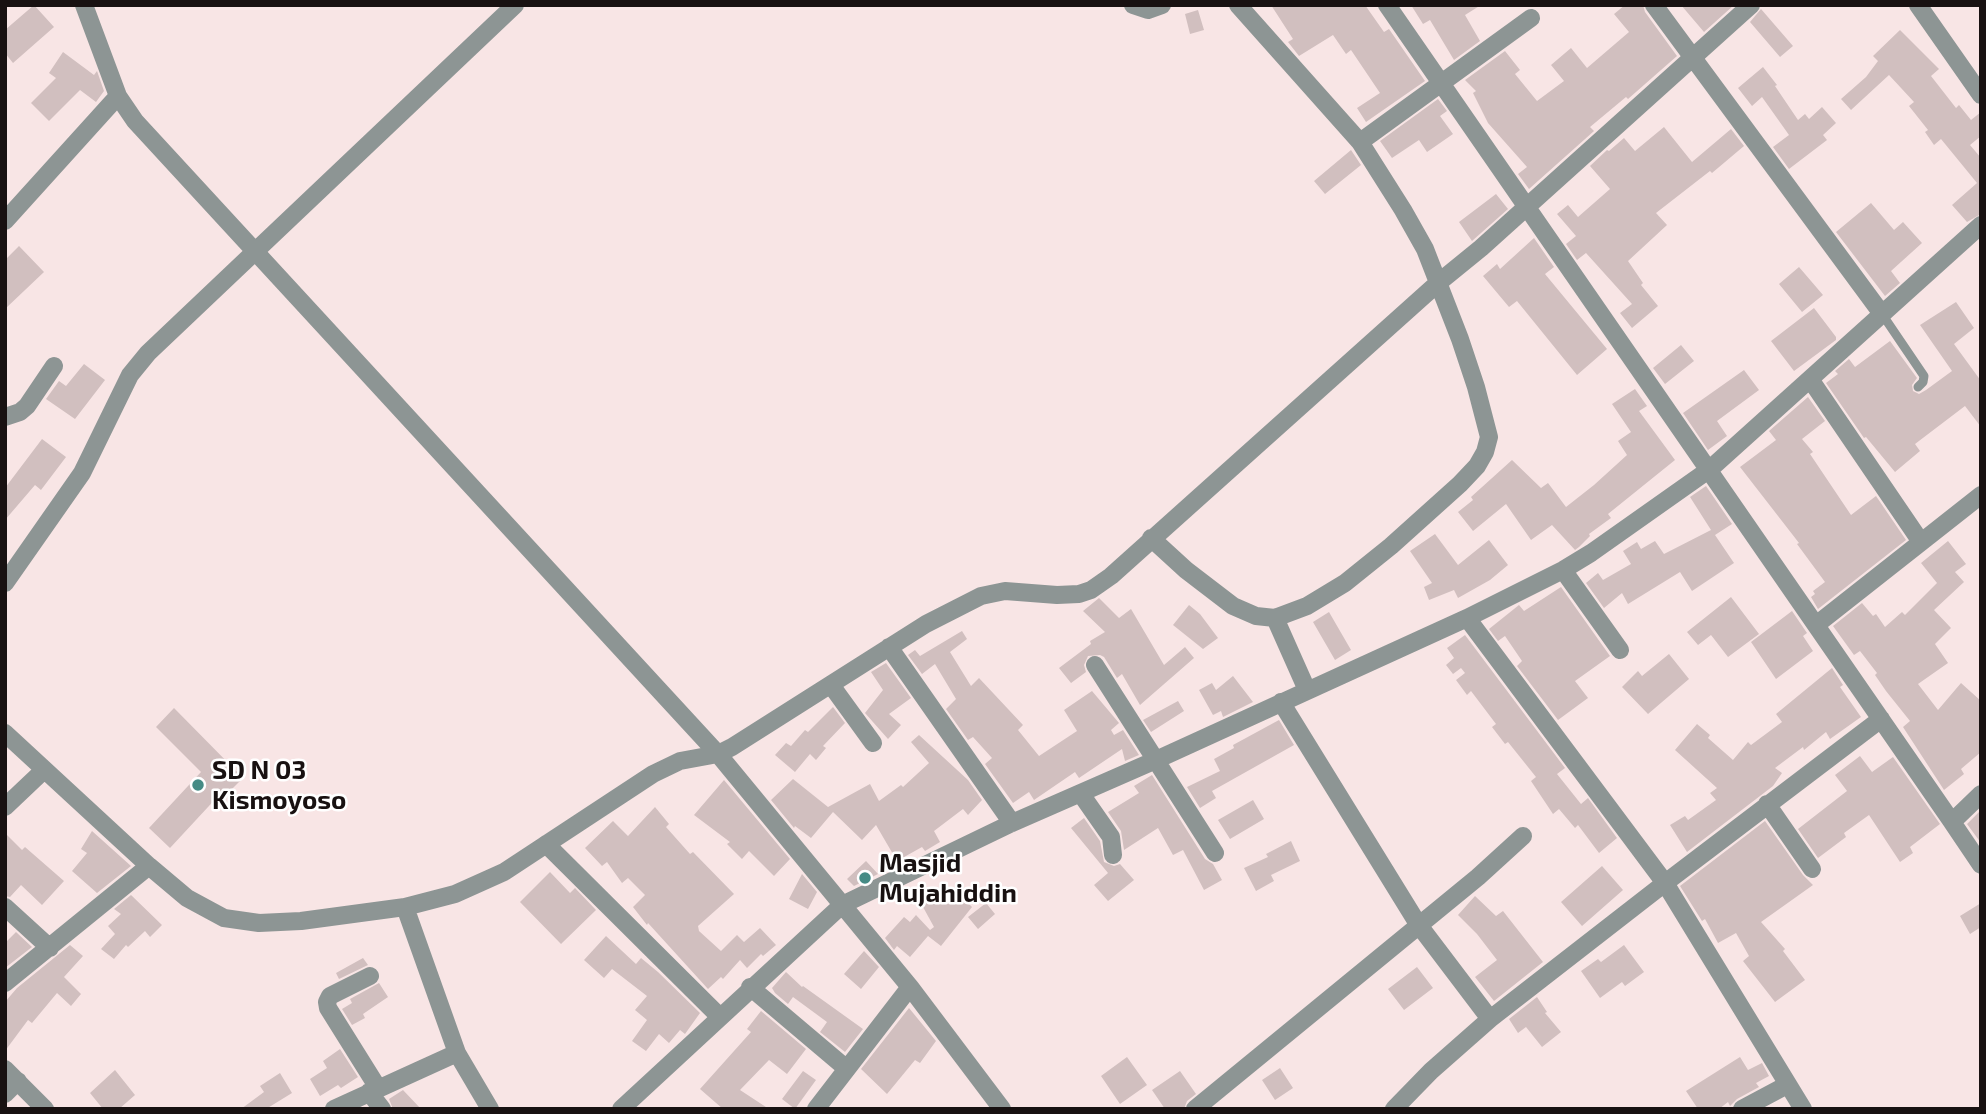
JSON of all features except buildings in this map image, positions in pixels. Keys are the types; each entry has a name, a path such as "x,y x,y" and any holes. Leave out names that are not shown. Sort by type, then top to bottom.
{"street":[{"path":"84,5 118,96 135,121 718,754 910,987 1002,1109"},
{"path":"5,583 82,473 130,375 148,353 515,5"},
{"path":"1133,5 1148,10 1161,5"},
{"path":"1387,5 1981,865"},
{"path":"1654,5 1882,314"},
{"path":"5,733 149,866 187,898 223,918 270,923 405,908 455,894 504,872 653,774 680,761 718,754 926,624 981,596 1004,591 1057,595 1079,594 1091,590 1111,576 1751,5"},
{"path":"1918,5 1981,95"},
{"path":"1151,538 1233,606 1256,616 1275,618 1307,606 1345,583 1460,484 1477,466 1489,438 1460,339 1425,250 1360,142 1249,9"},
{"path":"1360,142 1531,18"},
{"path":"5,221 118,96"},
{"path":"621,1109 750,987 842,905 1012,823 1467,618 1563,570 1710,469 1981,225"},
{"path":"5,417 20,412 27,406 54,366"},
{"path":"1810,379 1921,542"},
{"path":"1816,625 1981,495"},
{"path":"1563,570 1620,650"},
{"path":"1275,618 1307,690"},
{"path":"1467,618 1665,883 1803,1109"},
{"path":"889,647 1012,823"},
{"path":"1095,665 1215,853"},
{"path":"831,685 873,743"},
{"path":"1281,702 1418,924 1490,1019"},
{"path":"1394,1109 1431,1071 1490,1019 1881,719"},
{"path":"5,807 44,770"},
{"path":"1080,794 1111,837 1113,855"},
{"path":"1952,822 1981,794"},
{"path":"1767,804 1812,869"},
{"path":"1195,1109 1478,877 1523,836"},
{"path":"546,844 719,1016"},
{"path":"5,983 149,866"},
{"path":"5,907 50,948"},
{"path":"405,908 457,1053 490,1109"},
{"path":"370,976 330,996 327,1002 382,1109"},
{"path":"750,987 847,1069"},
{"path":"817,1109 910,987"},
{"path":"334,1109 457,1053"},
{"path":"9,1081 45,1109"},
{"path":"1742,1109 1787,1085"}],"lane":[{"path":"1882,314 1924,376 1923,382 1917,387"}],"place":[{"name":"SD N 03 Kismoyoso","path":"198,785"},
{"name":"Masjid Mujahiddin","path":"865,878"}]}
